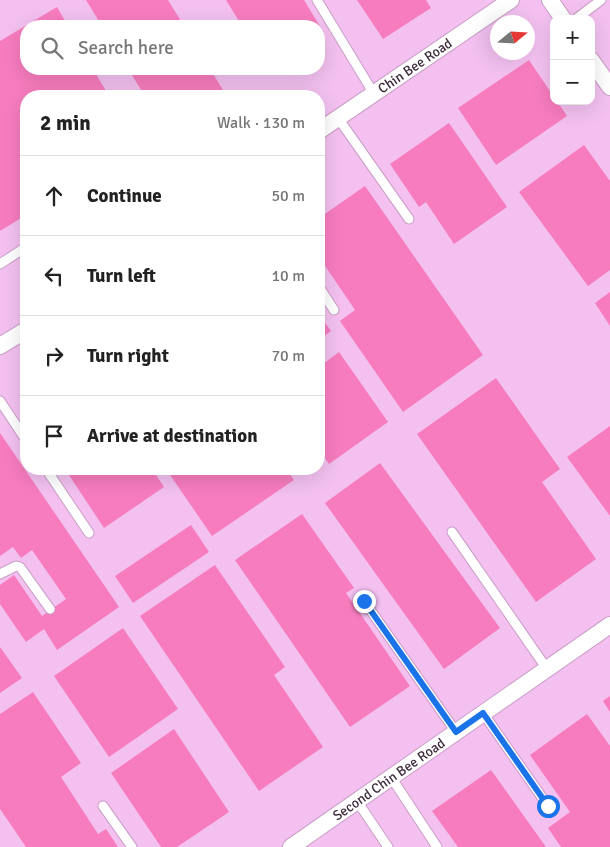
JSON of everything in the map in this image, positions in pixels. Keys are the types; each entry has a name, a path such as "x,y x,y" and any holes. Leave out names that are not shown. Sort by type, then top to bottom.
{"street":[{"name":"Chin Bee Road","path":"325,128 511,0"},
{"path":"550,0 560,15"},
{"path":"595,65 608,80"},
{"path":"0,346 20,334"},
{"name":"Second Chin Bee Road","path":"291,847 610,625"}],"lane":[{"path":"317,0 374,94"},
{"path":"581,15 601,0"},
{"path":"338,118 409,219"},
{"path":"0,264 20,251"},
{"path":"325,296 334,310"},
{"path":"0,401 20,431"},
{"path":"50,475 89,533"},
{"path":"452,532 547,669"},
{"path":"0,574 16,566 20,567 50,609"},
{"path":"364,601 456,732"},
{"path":"483,713 548,806"},
{"path":"391,778 437,847"},
{"path":"357,801 388,847"},
{"path":"103,806 132,847"}],"shaded area":[{"path":"0,0 610,0 610,847 0,847"}],"building":[{"path":"86,0 168,0 180,20 98,20"},
{"path":"226,0 304,0 316,20 238,20"},
{"path":"357,0 426,0 431,8 383,39"},
{"path":"57,7 65,20 35,20"},
{"path":"20,29 20,75 97,75 105,90 20,90 20,219 0,231 0,41"},
{"path":"529,60 550,91 550,105 560,105 567,116 496,165 458,108"},
{"path":"132,75 214,75 223,90 141,90"},
{"path":"449,123 507,207 454,244 426,202 419,207 390,164"},
{"path":"584,145 610,181 610,270 588,286 519,192"},
{"path":"365,186 483,355 403,412 340,321 355,310 325,266 325,214"},
{"path":"610,292 610,326 595,303"},
{"path":"325,322 331,331 325,336"},
{"path":"339,352 388,422 329,464 325,458 325,362"},
{"path":"496,378 560,469 542,482 596,559 536,602 417,434"},
{"path":"610,426 610,516 567,457"},
{"path":"0,433 20,462 20,475 29,475 119,607 57,650 44,629 26,642 0,604 0,585 14,575 42,616 66,599 32,550 21,558 13,547 0,556"},
{"path":"380,463 500,628 444,669 325,503"},
{"path":"69,475 156,475 164,487 104,528"},
{"path":"170,475 290,475 294,480 212,536"},
{"path":"302,514 354,588 346,593 410,686 350,727 235,560"},
{"path":"191,525 209,552 133,603 115,576"},
{"path":"215,565 285,667 274,675 323,747 259,791 140,616"},
{"path":"123,628 178,709 109,757 54,676"},
{"path":"0,647 22,678 0,693"},
{"path":"33,692 81,763 61,777 98,834 106,829 118,847 26,847 0,809 0,714"},
{"path":"610,696 610,712 603,701"},
{"path":"587,714 610,746 610,847 561,847 548,828 570,812 530,755"},
{"path":"174,729 229,812 177,847 161,847 111,773"},
{"path":"491,770 546,847 458,847 432,811"}],"route":[{"path":"364,601 456,732 483,713 548,806"}]}
